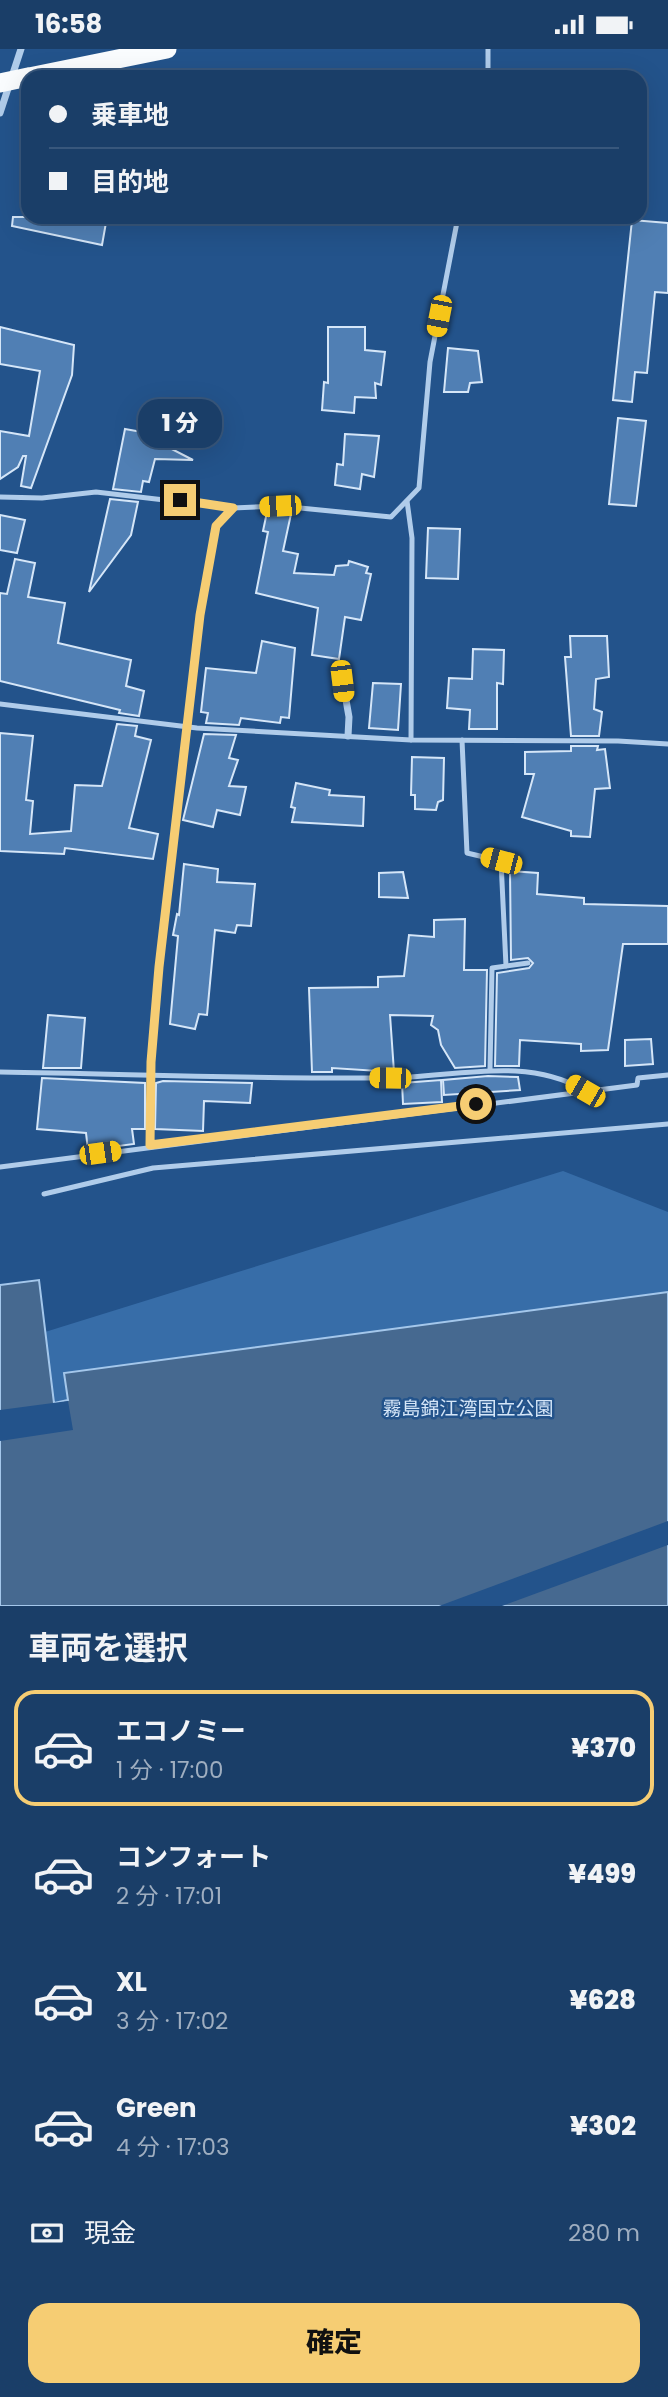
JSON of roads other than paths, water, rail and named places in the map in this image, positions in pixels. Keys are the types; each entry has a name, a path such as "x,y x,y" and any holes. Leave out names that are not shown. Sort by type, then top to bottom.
{"highway":[{"path":"62,70 158,50"}],"street":[{"path":"0,113 4,82 21,49"},
{"path":"340,666 349,717 348,736"}],"lane":[{"path":"488,49 488,70"},
{"path":"0,497 42,498 96,492 233,508 280,506 391,517 419,488 430,362 457,224"},
{"path":"407,501 412,538 411,740"},
{"path":"150,1145 151,1074 159,967 200,615 216,526 233,508"},
{"path":"0,703 187,727 411,740 618,741 668,744"},
{"path":"462,740 467,853 501,861 506,966"},
{"path":"490,1069 492,968 527,963"},
{"path":"0,1072 390,1078 490,1069 565,1079 585,1091"},
{"path":"0,1167 150,1145 637,1084 638,1078 668,1075"},
{"path":"44,1193 153,1168 668,1124"}],"park label":[{"name":"霧島錦江湾国立公園","path":"468,1408"}]}
